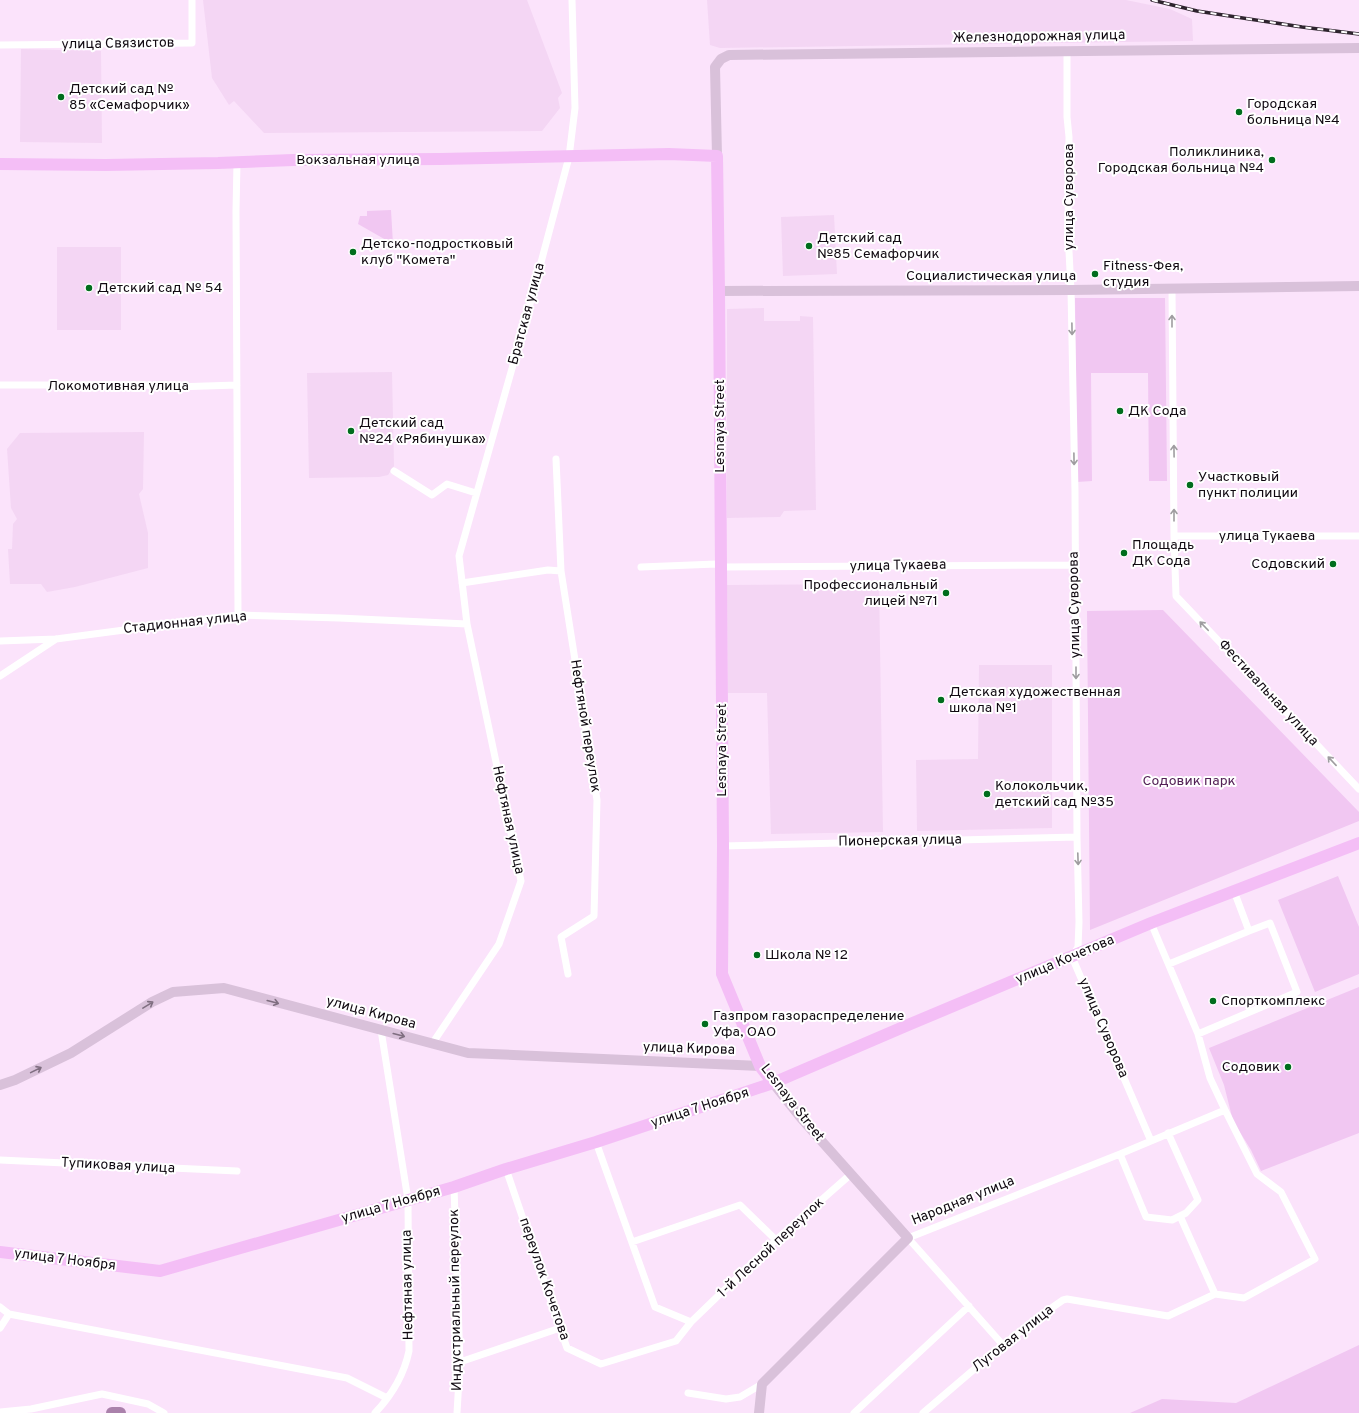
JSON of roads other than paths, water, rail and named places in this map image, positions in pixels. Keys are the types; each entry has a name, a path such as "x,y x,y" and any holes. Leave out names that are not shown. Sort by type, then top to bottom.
{"main road":[{"name":"Вокзальная улица","path":"0,164 106,165 237,163 294,160 569,157 669,154 717,156"},
{"name":"Lesnaya Street","path":"717,156 723,846 722,974 760,1066 773,1083"},
{"name":"улица Кочетова","path":"773,1083 1080,951 1359,843"},
{"name":"улица 7 Ноября","path":"0,1252 160,1271 454,1187 506,1169 596,1142 773,1083"}],"street":[{"name":"улица Связистов","path":"0,45 192,43 192,0"},
{"name":"Братская улица","path":"467,624 459,556 524,326 569,157 575,108 572,0"},
{"name":"Железнодорожная улица","path":"721,59 729,55 1067,50 1359,48"},
{"name":"улица Суворова","path":"1067,50 1067,117 1069,138 1068,232 1071,290 1077,837 1080,951 1151,1141"},
{"name":"Lesnaya Street","path":"717,156 715,67 721,59"},
{"path":"237,163 238,616"},
{"name":"Социалистическая улица","path":"719,291 1071,290 1359,286"},
{"path":"1172,288 1174,536"},
{"name":"Локомотивная улица","path":"0,386 144,385 175,387 237,385"},
{"name":"Нефтяной переулок","path":"556,459 560,571 597,800 594,916 561,937 568,974"},
{"path":"394,471 432,495 447,484 476,492"},
{"name":"улица Тукаева","path":"1174,536 1359,536"},
{"name":"Фестивальная улица","path":"1174,536 1176,596 1359,789"},
{"name":"улица Тукаева","path":"641,567 716,564 721,567 1075,565"},
{"path":"462,583 542,571 560,571"},
{"name":"Стадионная улица","path":"0,641 56,639 238,616 339,618 467,624"},
{"name":"Нефтяная улица","path":"432,1044 498,944 520,881 467,624"},
{"path":"0,676 56,639"},
{"name":"Пионерская улица","path":"723,846 1077,837"},
{"path":"1234,891 1249,931"},
{"path":"1151,923 1198,1034 1210,1078 1225,1110 1257,1174 1281,1192 1315,1259 1244,1298 1215,1294 1180,1216"},
{"path":"1169,964 1270,923 1297,992 1198,1034"},
{"name":"улица Кирова","path":"0,1085 15,1080 71,1053 152,1002 173,992 224,988 468,1053 760,1066"},
{"name":"Нефтяная улица","path":"379,1412 400,1380 406,1365 409,1351 408,1200 381,1030"},
{"name":"Lesnaya Street","path":"773,1083 801,1118 1003,1345"},
{"name":"Народная улица","path":"688,1393 726,1399 740,1398 762,1384 908,1238 1120,1154 1225,1110"},
{"path":"1120,1154 1146,1217 1172,1220 1186,1213 1198,1200 1168,1133"},
{"path":"596,1142 655,1307 692,1322"},
{"name":"Тупиковая улица","path":"0,1160 237,1171"},
{"name":"переулок Кочетова","path":"506,1169 567,1348 601,1364 676,1341 692,1322"},
{"name":"1-й Лесной переулок","path":"692,1322 776,1240 851,1174"},
{"name":"Индустриальный переулок","path":"454,1187 460,1362 457,1413"},
{"path":"632,1242 740,1204 776,1240"},
{"name":"Луговая улица","path":"923,1413 1032,1321 1066,1299 1168,1316 1215,1294"},
{"path":"854,1413 969,1306"},
{"path":"0,1307 9,1314 347,1378 387,1398"},
{"path":"0,1328 9,1314"},
{"path":"460,1362 560,1328"},
{"path":"759,1413 762,1384"},
{"path":"0,1412 31,1409 102,1394 148,1404 164,1413"}],"waterway":[{"path":"112,1413 120,1413"}],"railway":[{"path":"1152,0 1197,11 1359,34"}],"place":[{"name":"Детский сад № 85 «Семафорчик»","path":"61,97"},
{"name":"Городская больница №4","path":"1239,112"},
{"name":"Поликлиника, Городская больница №4","path":"1272,160"},
{"name":"Детский сад №85 Семафорчик","path":"809,246"},
{"name":"Детско-подростковый клуб \"Комета\"","path":"353,252"},
{"name":"Fitness-Фея, студия","path":"1095,274"},
{"name":"Детский сад № 54","path":"89,288"},
{"name":"ДК Сода","path":"1120,411"},
{"name":"Детский сад №24 «Рябинушка»","path":"351,431"},
{"name":"Участковый пункт полиции","path":"1190,485"},
{"name":"Площадь ДК Сода","path":"1124,553"},
{"name":"Содовский","path":"1333,564"},
{"name":"Профессиональный лицей №71","path":"946,593"},
{"name":"Детская художественная школа №1","path":"941,700"},
{"name":"Колокольчик, детский сад №35","path":"987,794"},
{"name":"Школа № 12","path":"757,955"},
{"name":"Спорткомплекс","path":"1213,1001"},
{"name":"Газпром газораспределение Уфа, ОАО","path":"705,1024"},
{"name":"Содовик","path":"1288,1067"}],"park label":[{"name":"Содовик парк","path":"1189,781"}]}
